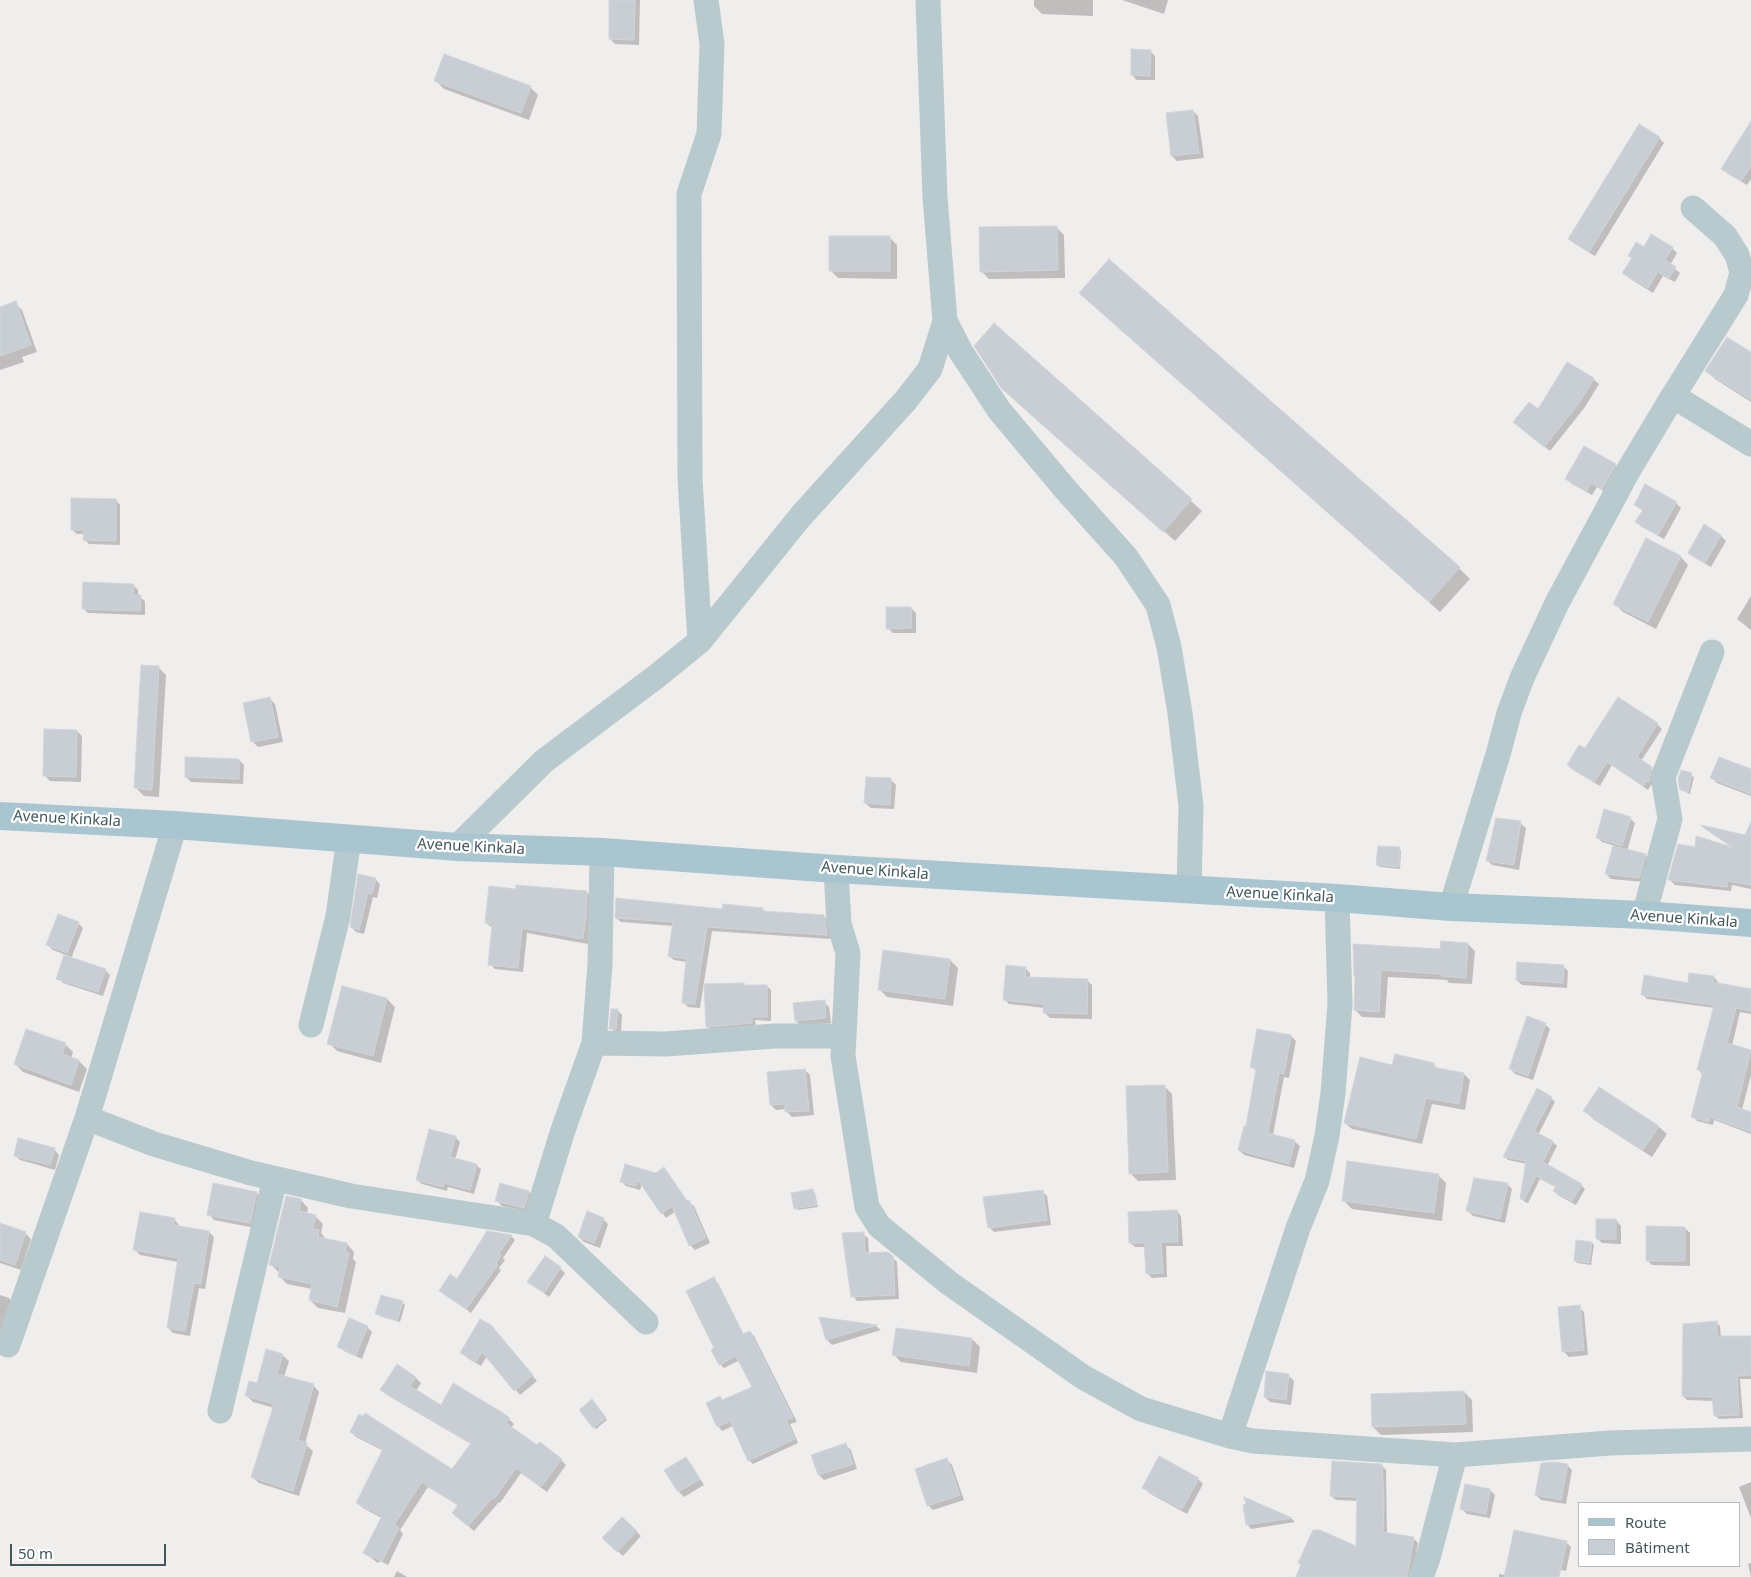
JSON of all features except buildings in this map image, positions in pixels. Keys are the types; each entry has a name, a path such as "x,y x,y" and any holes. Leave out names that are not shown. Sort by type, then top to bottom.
{"main road":[{"name":"Avenue Kinkala","path":"0,816 175,825 456,847 602,852 836,869 1337,898 1452,907 1644,915 1751,923"}],"street":[{"path":"700,641 690,479 689,194 709,134 712,44 706,0"},
{"path":"928,0 935,197 946,321 961,352 999,410 1066,490 1126,556 1158,605 1170,647 1191,806 1189,890"},
{"path":"1452,907 1509,713 1522,678 1557,603 1628,471 1736,295 1742,272 1737,255 1725,236 1693,208"},
{"path":"456,847 544,761 657,676 700,641 802,516 906,400 930,369 946,321"},
{"path":"1673,396 1751,444"},
{"path":"1644,915 1670,819 1663,777 1712,652"},
{"path":"8,1345 87,1118 175,825"},
{"path":"311,1025 338,916 349,838"},
{"path":"534,1224 563,1130 594,1043 600,964 602,852"},
{"path":"836,869 839,924 848,953 843,1056 867,1207 878,1226 948,1283 1083,1377 1141,1409 1230,1436 1253,1441 1455,1455 1610,1443 1751,1439"},
{"path":"1230,1436 1292,1245 1317,1182 1327,1136 1333,1093 1340,1004 1337,898"},
{"path":"594,1043 666,1044 775,1036 844,1036"},
{"path":"87,1118 154,1144 275,1179 351,1196 534,1224 556,1236 646,1322"},
{"path":"220,1411 275,1179"},
{"path":"1421,1577 1428,1558 1455,1455"}]}
